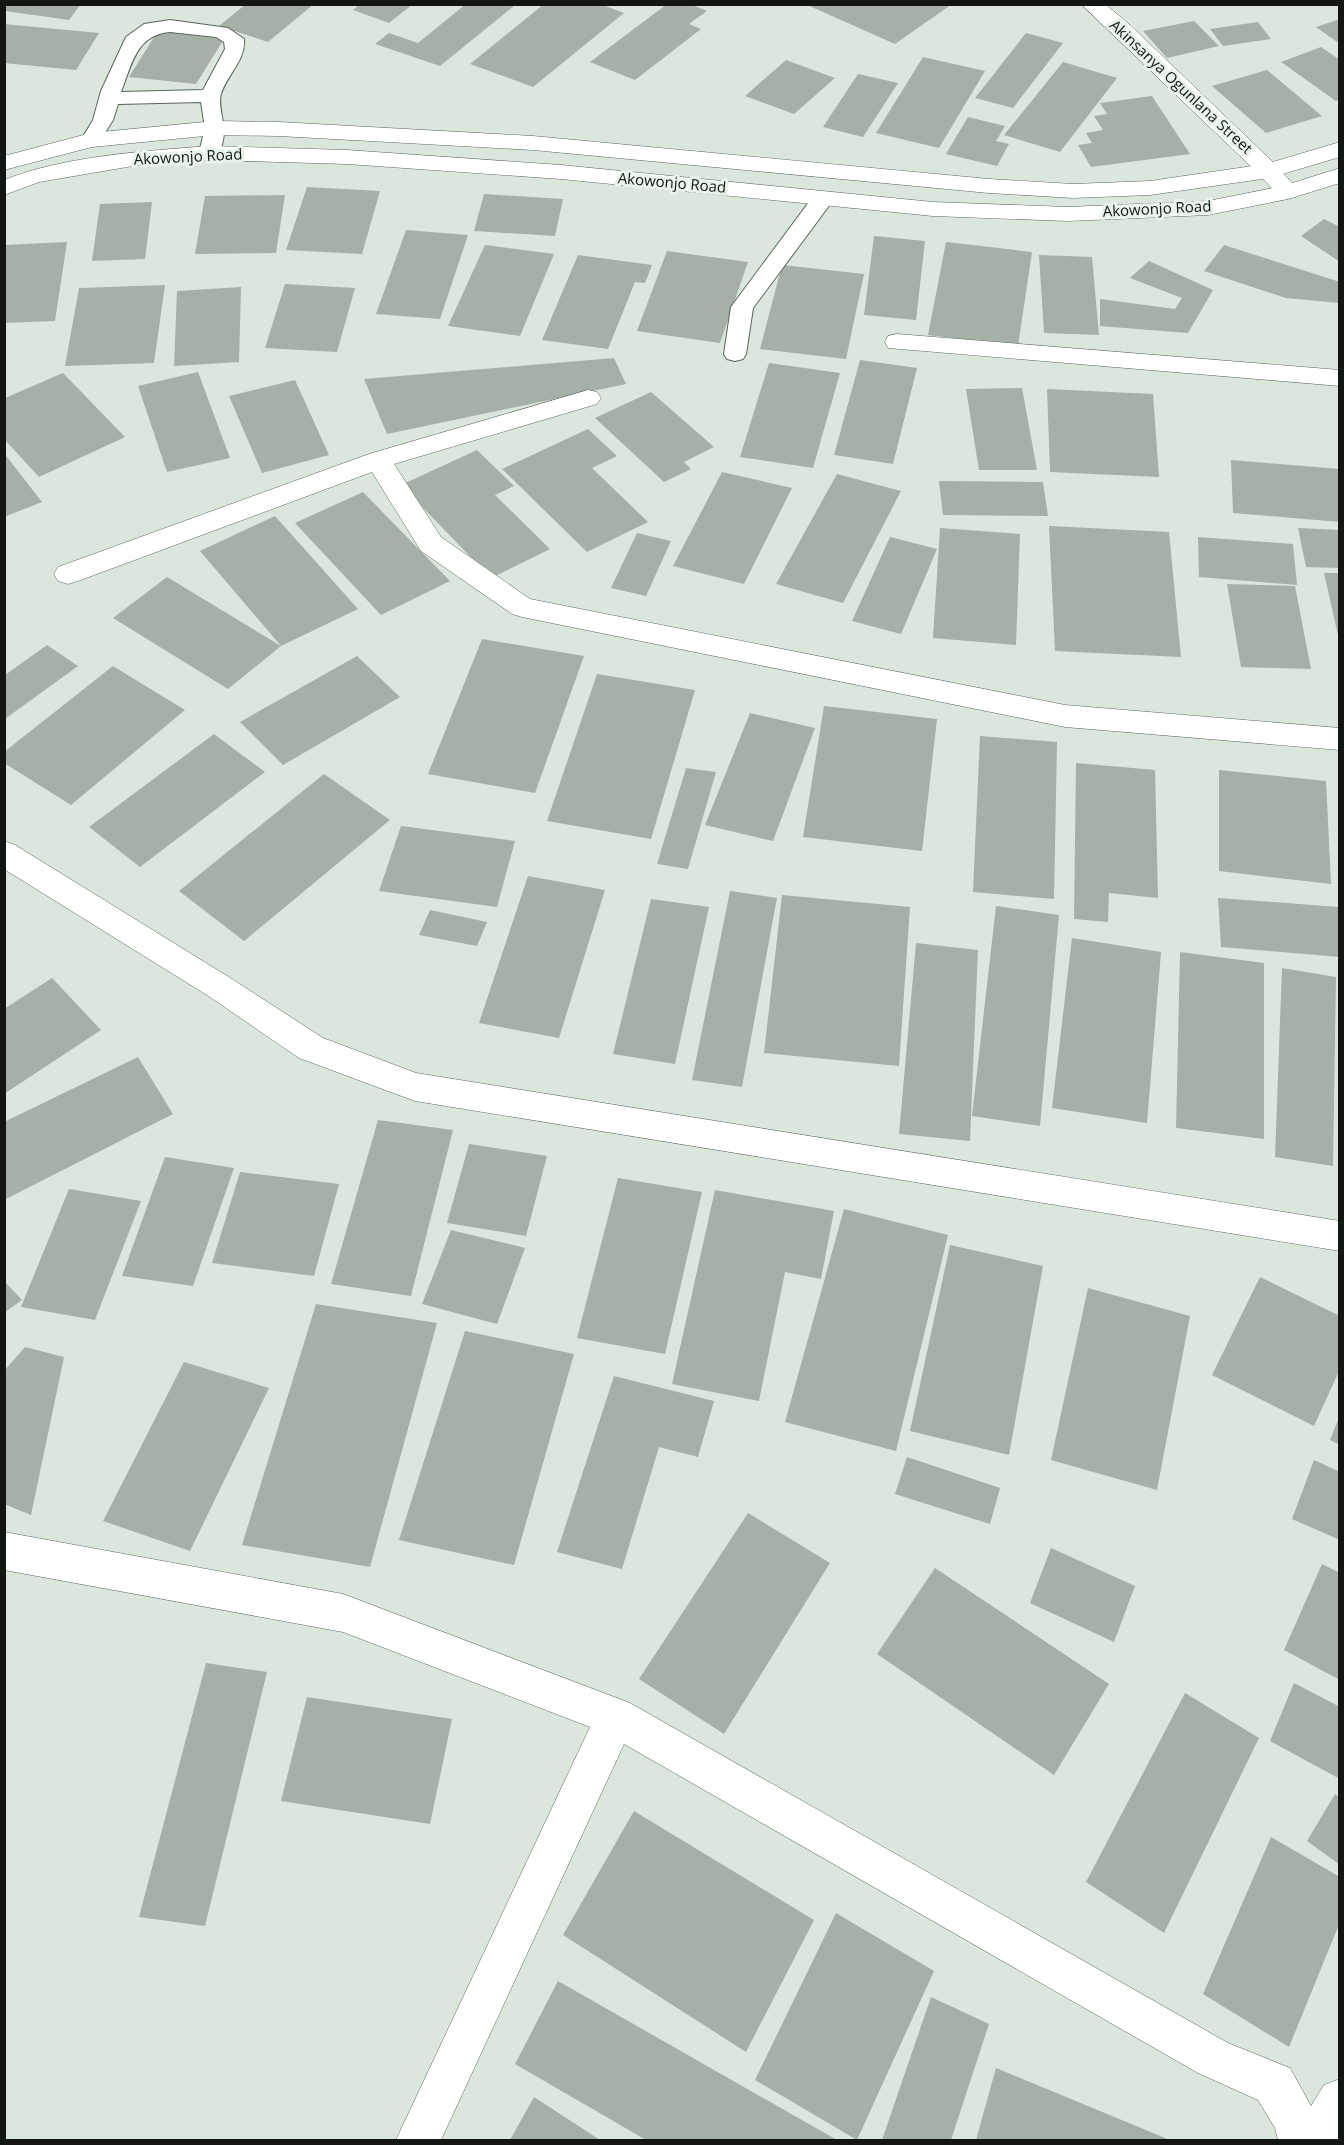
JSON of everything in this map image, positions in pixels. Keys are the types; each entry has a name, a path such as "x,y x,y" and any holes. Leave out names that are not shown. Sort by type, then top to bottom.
{"street":[{"name":"Akinsanya Ogunlana Street","path":"1091,4 1269,171 1288,192"},
{"name":"Akowonjo Road","path":"4,163 92,140 214,128 279,129 532,143 989,186 1073,191 1150,188 1269,171 1340,149"},
{"name":"Akowonjo Road","path":"4,189 34,176 139,158 209,153 347,157 561,172 933,209 1068,214 1208,208 1288,192 1340,175"},
{"path":"897,342 1340,378"},
{"path":"68,574 378,460 588,398"},
{"path":"378,460 431,544 522,607 1065,716 1340,739"},
{"path":"4,853 221,988 311,1048 415,1087 1340,1236"},
{"path":"4,1551 343,1613 616,1717 1213,2058 1274,2084 1295,2120 1300,2140"},
{"path":"418,2140 616,1717"},
{"path":"1316,2140 1340,2101"}],"lane":[{"path":"92,140 103,120 111,98 111,91 133,41 151,28 170,26 221,32 234,39 234,49 210,96 214,128 209,153"},
{"path":"111,98 210,96"},
{"path":"735,354 742,307 823,199"}],"building":[{"path":"5,4 81,4 69,20 5,11"},
{"path":"246,4 314,4 268,42 219,26"},
{"path":"360,4 413,4 389,23 353,10"},
{"path":"466,4 514,6 440,66 375,44 389,33 418,43"},
{"path":"544,4 600,4 624,13 533,87 470,64"},
{"path":"667,4 690,4 707,11 689,24 701,29 635,80 590,62"},
{"path":"805,4 952,4 895,44"},
{"path":"1340,19 1340,44 1316,27"},
{"path":"1194,21 1219,46 1167,58 1143,31"},
{"path":"1258,22 1271,39 1223,46 1210,29"},
{"path":"4,24 99,33 76,70 4,63"},
{"path":"158,31 224,39 196,84 129,77"},
{"path":"1026,33 1063,43 1013,108 975,98"},
{"path":"1321,47 1340,60 1340,99 1336,101 1281,62"},
{"path":"923,57 985,71 939,148 876,133"},
{"path":"786,60 835,78 794,114 745,96"},
{"path":"1063,62 1117,78 1060,152 1004,135"},
{"path":"1267,70 1322,116 1266,133 1212,86"},
{"path":"858,74 898,83 863,137 823,127"},
{"path":"1152,96 1190,154 1091,167 1078,145 1092,143 1086,133 1103,130 1094,116 1107,114 1100,103"},
{"path":"968,117 1005,126 996,141 1009,144 997,166 946,154"},
{"path":"307,187 380,191 362,254 286,250"},
{"path":"484,194 563,199 555,236 474,231"},
{"path":"285,195 276,253 195,254 205,196"},
{"path":"152,202 145,259 92,261 100,204"},
{"path":"1324,219 1340,227 1340,262 1301,236"},
{"path":"406,230 468,235 440,319 376,314"},
{"path":"874,236 925,241 916,320 864,315"},
{"path":"67,242 55,321 4,323 4,245"},
{"path":"946,242 1032,252 1018,346 928,335"},
{"path":"485,245 554,254 520,336 448,326"},
{"path":"1224,245 1340,282 1340,303 1286,298 1204,271"},
{"path":"667,251 748,262 720,343 637,331"},
{"path":"578,255 652,265 645,283 635,282 608,349 542,340"},
{"path":"1039,255 1092,257 1099,335 1044,333"},
{"path":"1149,261 1213,290 1188,333 1100,326 1100,299 1175,309 1182,298 1130,278"},
{"path":"782,265 864,274 846,359 760,349"},
{"path":"285,284 355,288 337,352 265,348"},
{"path":"165,285 154,363 65,366 79,288"},
{"path":"241,287 239,362 174,366 177,291"},
{"path":"614,358 626,384 387,434 364,379"},
{"path":"860,360 917,368 893,464 834,455"},
{"path":"769,363 840,373 813,468 740,457"},
{"path":"198,372 230,458 167,472 138,386"},
{"path":"63,373 125,437 39,477 5,440 5,398"},
{"path":"295,380 329,455 262,473 229,396"},
{"path":"1022,388 1037,470 979,470 966,389"},
{"path":"1047,389 1153,394 1159,477 1050,472"},
{"path":"651,392 714,447 684,462 691,469 664,482 595,418"},
{"path":"588,429 617,456 592,468 648,522 587,552 502,469"},
{"path":"477,450 514,486 495,495 550,549 491,578 401,485"},
{"path":"4,453 42,502 4,517"},
{"path":"1231,460 1340,469 1340,522 1233,513"},
{"path":"722,472 792,488 744,584 673,566"},
{"path":"837,474 901,491 843,603 776,584"},
{"path":"939,481 1043,482 1048,516 943,515"},
{"path":"363,492 450,581 381,615 295,523"},
{"path":"275,516 358,609 281,646 200,551"},
{"path":"1049,526 1169,532 1181,657 1055,651"},
{"path":"940,528 1020,534 1016,645 933,638"},
{"path":"1298,528 1340,530 1340,568 1306,567"},
{"path":"637,533 671,541 646,596 611,588"},
{"path":"890,537 937,549 901,634 852,621"},
{"path":"1198,537 1293,544 1297,585 1199,577"},
{"path":"1324,573 1340,573 1340,640 1339,640"},
{"path":"167,577 281,646 228,689 113,618"},
{"path":"1227,584 1295,586 1311,669 1241,667"},
{"path":"482,639 584,656 535,793 428,774"},
{"path":"47,645 78,666 5,719 5,675"},
{"path":"357,656 400,697 283,765 240,722"},
{"path":"113,666 185,710 71,805 4,763 4,752"},
{"path":"597,674 695,690 651,839 547,821"},
{"path":"824,706 937,719 922,851 803,837"},
{"path":"750,713 815,728 773,841 705,825"},
{"path":"214,734 265,772 140,867 89,827"},
{"path":"980,736 1057,742 1054,899 973,892"},
{"path":"1076,763 1155,770 1158,898 1109,893 1108,922 1074,919"},
{"path":"686,768 716,772 688,869 657,864"},
{"path":"1219,770 1326,781 1331,884 1219,871"},
{"path":"324,774 390,820 244,941 179,891"},
{"path":"401,826 515,841 497,907 379,891"},
{"path":"528,876 605,890 559,1038 479,1023"},
{"path":"730,891 777,898 742,1087 692,1080"},
{"path":"782,895 910,907 899,1066 764,1053"},
{"path":"1218,898 1339,907 1340,957 1221,947"},
{"path":"651,899 709,907 675,1064 613,1054"},
{"path":"996,906 1059,915 1040,1126 972,1116"},
{"path":"430,910 487,922 477,946 419,935"},
{"path":"1072,938 1161,952 1147,1123 1052,1108"},
{"path":"916,943 978,950 970,1141 899,1134"},
{"path":"1180,952 1264,963 1264,1139 1176,1128"},
{"path":"1282,968 1336,977 1333,1166 1275,1157"},
{"path":"52,978 101,1030 4,1094 4,1009"},
{"path":"138,1057 173,1114 4,1200 4,1122"},
{"path":"378,1120 453,1130 411,1296 331,1284"},
{"path":"469,1144 547,1156 526,1236 447,1223"},
{"path":"165,1157 234,1168 193,1286 122,1276"},
{"path":"240,1172 339,1184 314,1276 212,1263"},
{"path":"618,1178 702,1192 665,1354 577,1338"},
{"path":"69,1189 141,1201 95,1320 21,1307"},
{"path":"715,1190 834,1211 821,1279 785,1272 759,1401 672,1384"},
{"path":"844,1209 948,1235 896,1451 785,1422"},
{"path":"451,1230 525,1248 497,1324 422,1304"},
{"path":"950,1245 1043,1266 1009,1455 910,1431"},
{"path":"1260,1277 1340,1316 1340,1369 1314,1426 1212,1375"},
{"path":"4,1281 22,1300 4,1313"},
{"path":"1088,1288 1190,1316 1157,1490 1051,1460"},
{"path":"316,1304 437,1323 370,1567 242,1545"},
{"path":"465,1331 574,1354 514,1565 399,1540"},
{"path":"25,1347 64,1357 31,1515 4,1504 4,1371"},
{"path":"184,1362 269,1388 190,1551 103,1521"},
{"path":"614,1376 714,1401 698,1457 659,1447 622,1569 557,1552"},
{"path":"1340,1415 1340,1445 1330,1440"},
{"path":"907,1457 1000,1488 990,1524 895,1494"},
{"path":"1314,1460 1340,1472 1340,1540 1292,1519"},
{"path":"748,1513 830,1563 724,1734 639,1679"},
{"path":"1051,1548 1135,1586 1114,1642 1030,1603"},
{"path":"1322,1564 1340,1573 1340,1680 1284,1650"},
{"path":"935,1568 1109,1684 1054,1775 877,1654"},
{"path":"206,1663 267,1672 205,1926 139,1917"},
{"path":"1294,1683 1340,1707 1340,1779 1270,1741"},
{"path":"1185,1693 1259,1738 1164,1933 1086,1882"},
{"path":"307,1697 452,1719 430,1824 281,1801"},
{"path":"1335,1794 1340,1798 1340,1865 1307,1841"},
{"path":"634,1811 814,1920 746,2052 563,1935"},
{"path":"1271,1837 1340,1877 1340,1922 1289,2047 1203,1994"},
{"path":"836,1913 934,1971 857,2140 755,2080"},
{"path":"558,1981 837,2140 646,2140 515,2064"},
{"path":"931,1997 989,2024 951,2140 882,2140"},
{"path":"996,2068 1170,2140 976,2140"},
{"path":"534,2097 600,2140 510,2140"}]}
